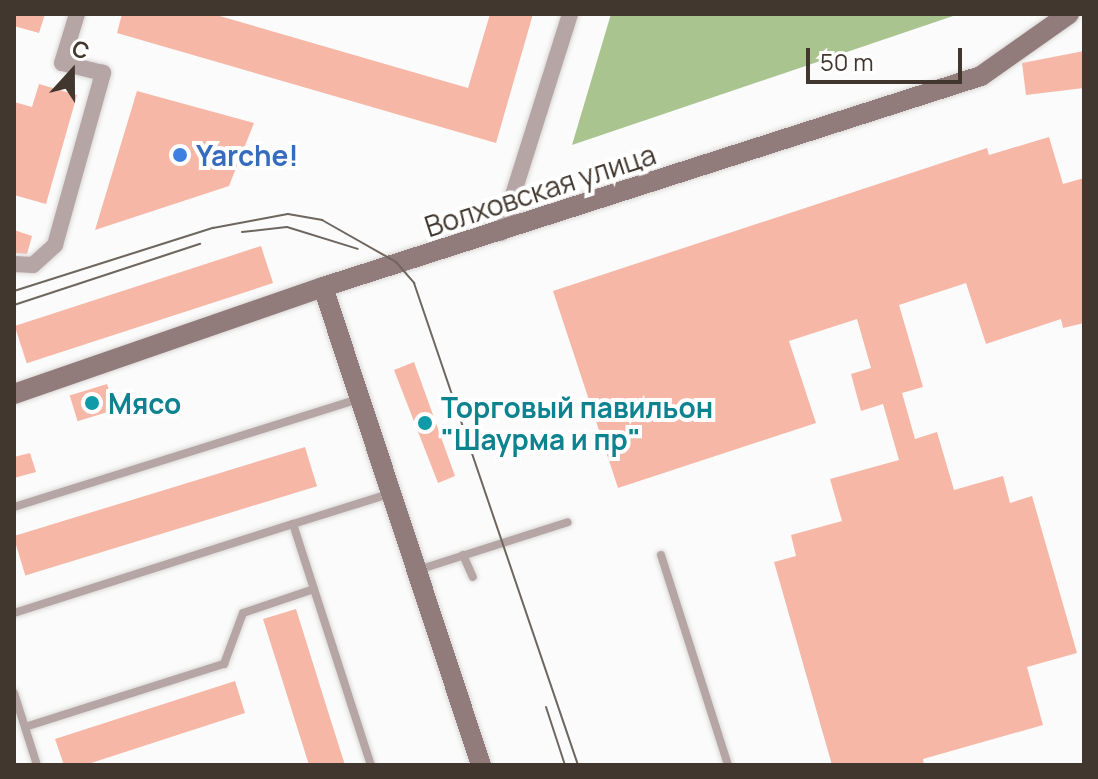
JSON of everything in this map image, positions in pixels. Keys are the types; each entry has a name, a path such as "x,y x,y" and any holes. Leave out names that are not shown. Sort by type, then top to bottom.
{"main road":[{"name":"Волховская улица","path":"14,394 323,287 501,233 981,76 1069,14"},
{"path":"323,287 481,765"}],"street":[{"path":"14,264 33,265 55,245 103,73 62,63 77,14"},
{"path":"501,233 570,14"}],"lane":[{"path":"14,507 362,398"},
{"path":"14,613 392,493"},
{"path":"418,570 568,522"},
{"path":"293,524 371,765"},
{"path":"463,555 473,577"},
{"path":"661,555 728,765"},
{"path":"25,727 224,664 243,613 314,589"},
{"path":"14,693 37,765"}],"green space":[{"path":"611,14 959,14 572,145"}],"building":[{"path":"14,14 45,14 39,33 14,26"},
{"path":"122,14 213,14 468,88 490,14 533,14 496,143 117,33"},
{"path":"1084,51 1084,88 1026,95 1022,63"},
{"path":"39,84 77,95 46,204 14,195 14,102 32,107"},
{"name":"Yarche!","path":"137,91 254,123 229,186 95,230"},
{"path":"1049,137 1063,184 1084,178 1084,323 1063,328 1061,319 986,344 966,283 899,305 923,387 902,393 915,439 937,432 954,490 1003,476 1010,503 1032,496 1077,653 1027,667 1043,725 923,759 924,765 832,765 774,562 796,556 791,535 842,521 830,479 899,460 883,404 861,411 851,374 871,368 857,319 789,341 816,423 618,488 553,291 987,148 989,155"},
{"path":"14,230 32,236 27,254 14,253"},
{"path":"261,246 273,283 27,363 15,326"},
{"name":"Торговый павильон \"Шаурма и пр\"","path":"414,362 455,476 438,483 394,370"},
{"name":"Мясо","path":"107,384 115,410 78,421 70,395"},
{"path":"305,447 317,486 25,575 14,536"},
{"path":"30,453 36,472 14,478 14,457"},
{"path":"296,609 345,765 309,765 263,619"},
{"path":"235,681 245,713 85,765 64,765 55,739"}],"tram line":[{"path":"14,291 213,228 288,214 322,220 396,262 414,283 578,765"},
{"path":"242,232 287,227 358,249"},
{"path":"14,305 200,244"},
{"path":"546,707 565,765"}],"place":[{"name":"Yarche!","path":"180,155"},
{"name":"Мясо","path":"92,403"},
{"name":"Торговый павильон \"Шаурма и пр\"","path":"425,423"}]}
